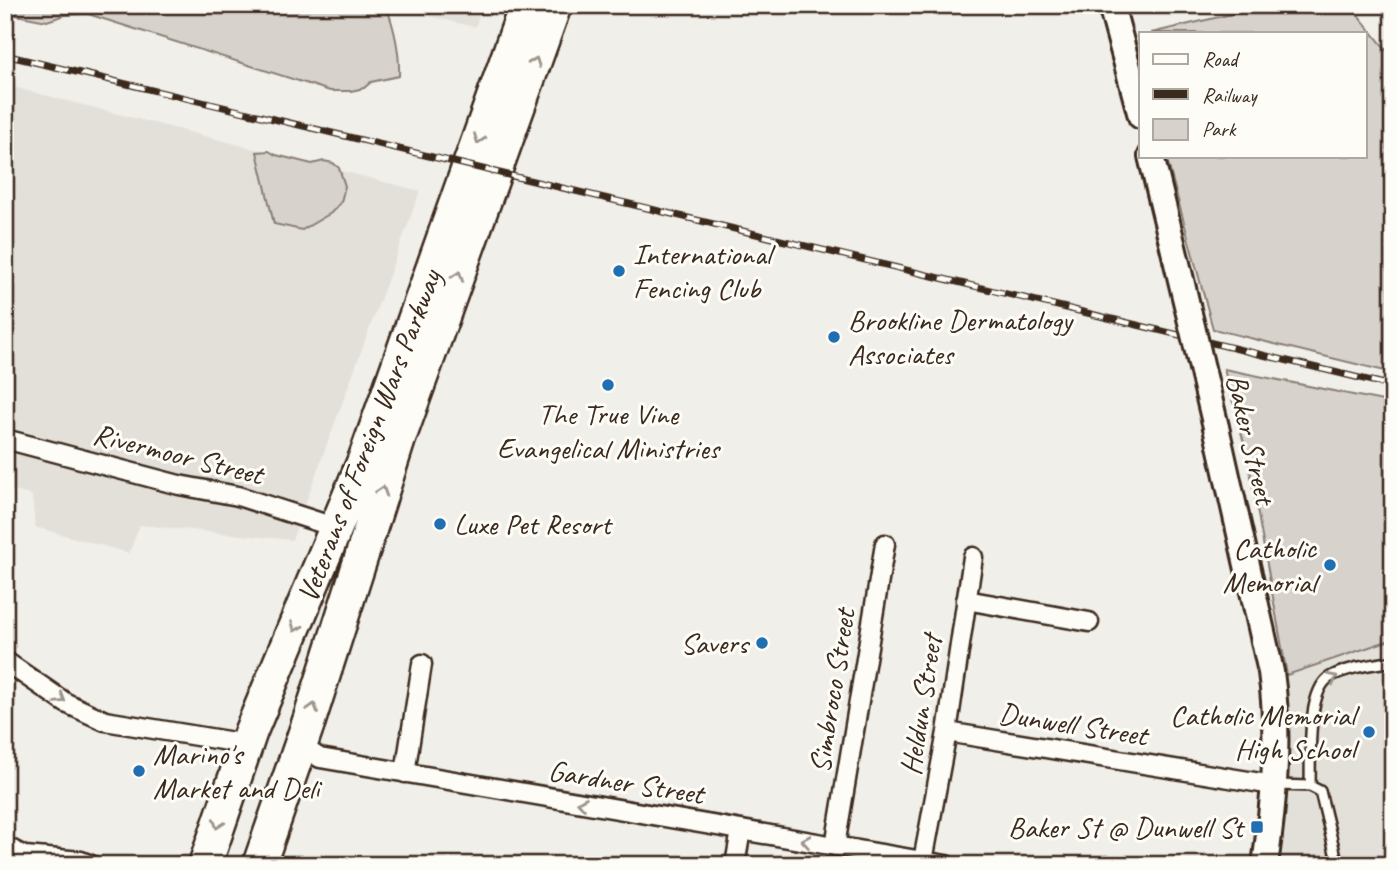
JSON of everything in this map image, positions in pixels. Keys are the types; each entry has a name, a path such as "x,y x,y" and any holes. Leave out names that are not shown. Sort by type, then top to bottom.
{"highway":[{"name":"Veterans of Foreign Wars Parkway","path":"259,865 301,746 399,439 555,5"},
{"name":"Veterans of Foreign Wars Parkway","path":"205,865 246,744 375,432 518,12"}],"street":[{"path":"1111,5 1139,109"},
{"name":"Baker Street","path":"1151,158 1272,672 1277,739 1265,865"},
{"name":"Rivermoor Street","path":"5,439 179,485 238,496 337,528"},
{"name":"Simbroco Street","path":"835,846 885,544"},
{"name":"Heldun Street","path":"923,861 947,732 973,557"},
{"path":"966,600 1089,622"},
{"path":"5,660 66,703 105,721 246,744"},
{"path":"405,773 422,664"},
{"name":"Dunwell Street","path":"947,732 1273,785"},
{"name":"Gardner Street","path":"301,746 320,758 946,865"},
{"path":"735,865 741,830"},
{"path":"5,846 32,860 81,862 91,865"}],"lane":[{"path":"1310,786 1314,703 1322,683 1337,674 1393,661"},
{"path":"1273,785 1310,786 1321,793 1338,865"}],"shaded area":[{"path":"383,5 483,5 475,27"},
{"path":"5,85 420,191 292,540 140,525 129,553 35,527 32,496 5,488"},
{"name":"Catholic Memorial","path":"1224,369 1393,403 1393,865 1282,865 1289,697 1287,675 1247,454"}],"green space":[{"path":"5,5 386,5 396,40 399,76 371,82 364,88 351,91 330,91 88,14 65,15 47,21 5,13"},
{"path":"1270,5 1350,5 1393,58 1393,373 1213,329 1167,158 1366,158 1366,32 1155,32"},
{"path":"269,151 312,164 324,161 333,163 339,168 345,186 341,202 331,213 302,230 274,224 257,152"},
{"name":"Catholic Memorial","path":"1224,369 1393,403 1393,639 1287,675 1247,454"}],"railway":[{"path":"5,55 1393,386"}],"place":[{"name":"International Fencing Club","path":"619,271"},
{"name":"Brookline Dermatology Associates","path":"834,337"},
{"name":"The True Vine Evangelical Ministries","path":"608,385"},
{"name":"Luxe Pet Resort","path":"440,524"},
{"name":"Catholic Memorial","path":"1330,565"},
{"name":"Savers","path":"762,643"},
{"name":"Catholic Memorial High School","path":"1369,732"},
{"name":"Marino's Market and Deli","path":"139,771"},
{"name":"Baker St @ Dunwell St","path":"1257,827"}]}
